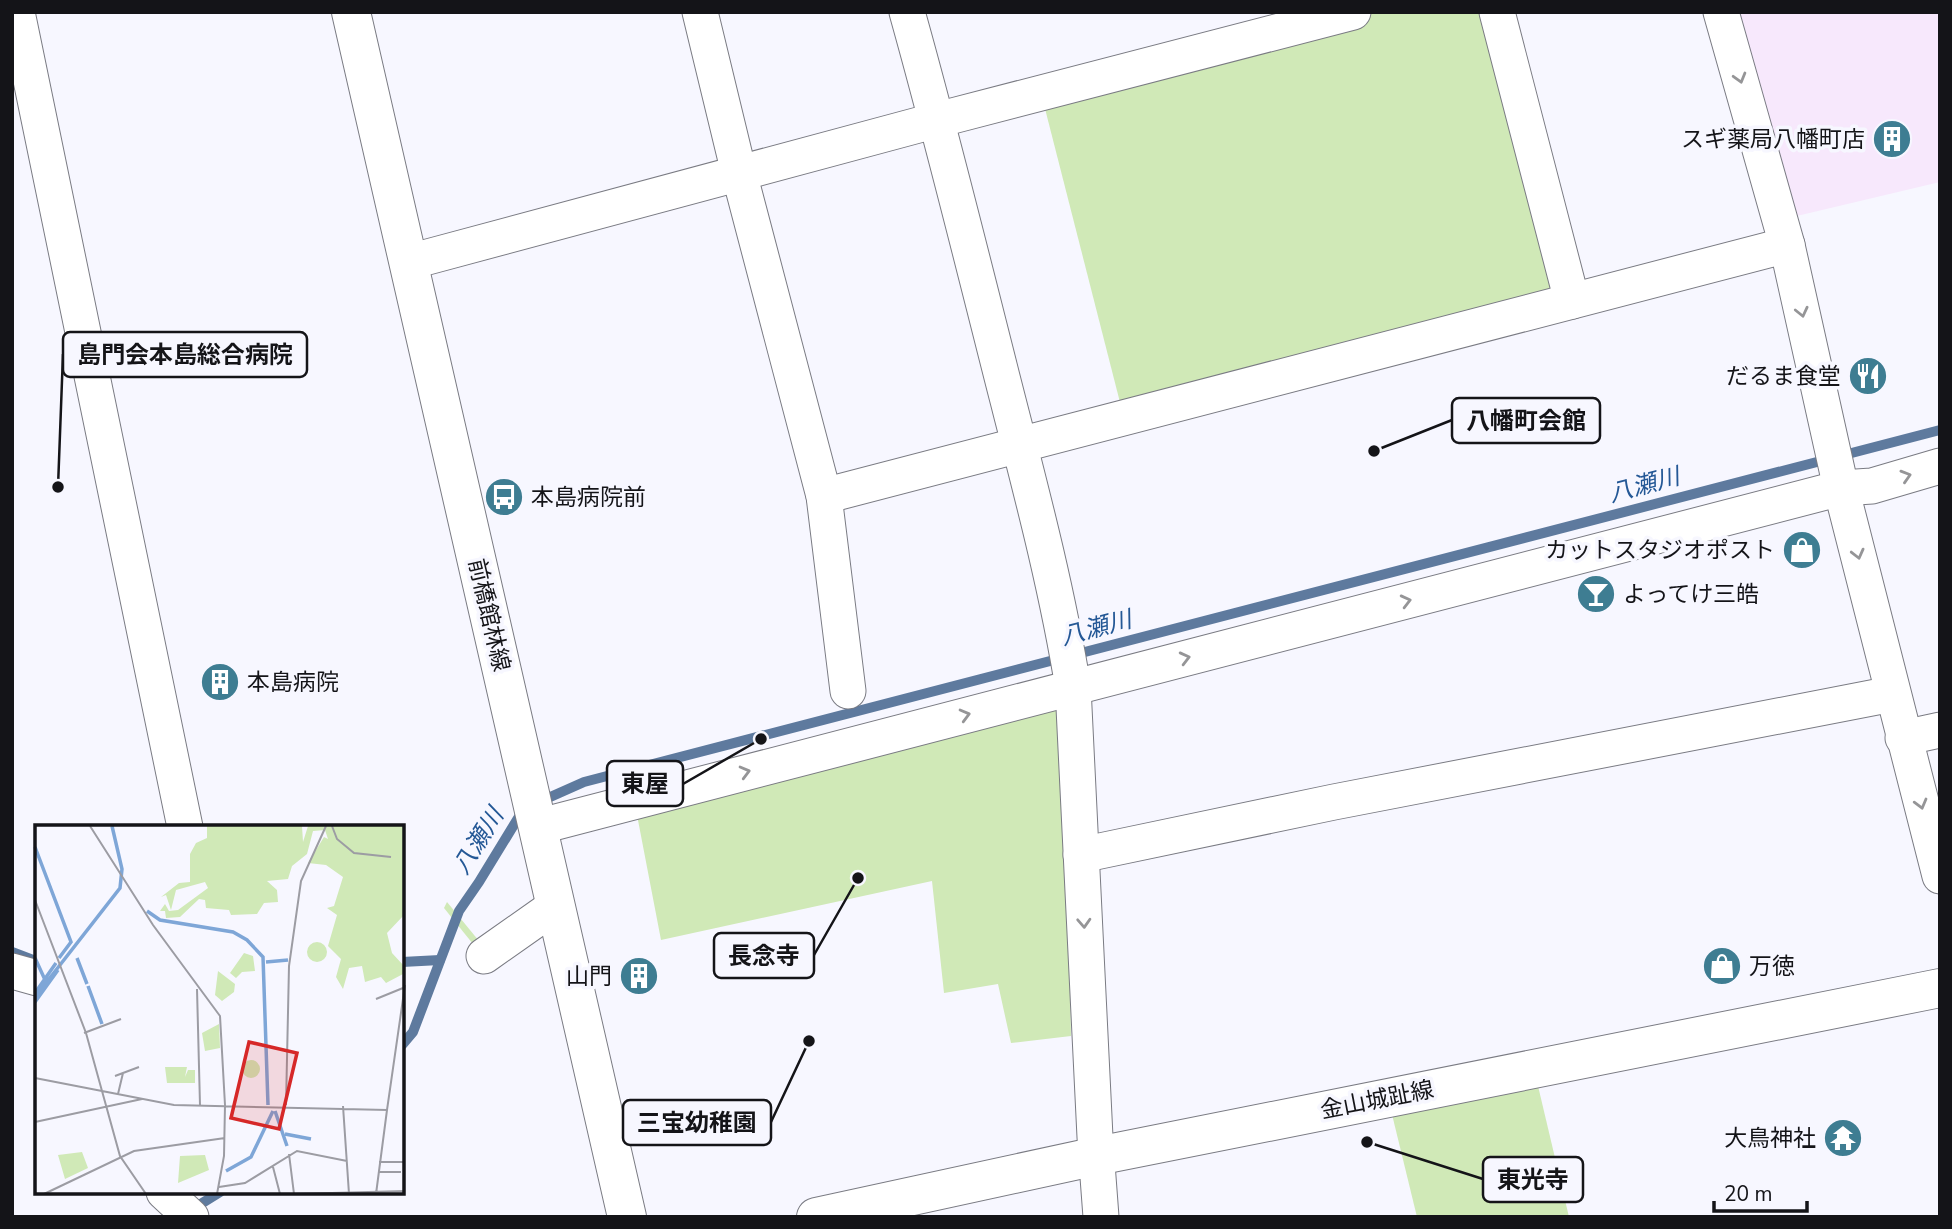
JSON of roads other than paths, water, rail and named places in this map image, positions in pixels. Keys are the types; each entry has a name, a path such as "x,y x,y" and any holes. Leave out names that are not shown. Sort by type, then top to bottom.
{"main road":[{"name":"前橋館林線","path":"351,12 627,1217"},
{"name":"金山城趾線","path":"816,1217 1097,1156 1940,988"}],"street":[{"path":"17,12 185,825"},
{"path":"700,12 739,173 824,496 848,691"},
{"path":"907,12 1020,445 1064,630 1073,687 1101,1217"},
{"path":"409,262 1301,19 1353,12"},
{"path":"1497,12 1572,301"},
{"path":"1721,12 1787,245 1841,488 1940,876"},
{"path":"824,496 1787,245"},
{"path":"534,814 1073,687 1841,488 1872,486 1940,466"},
{"path":"1081,855 1320,805 1892,694"},
{"path":"1903,738 1940,730"},
{"path":"484,956 555,906"},
{"path":"12,971 35,977"}],"waterway":[{"name":"八瀬川","path":"539,802 584,782 1940,430"},
{"name":"八瀬川","path":"404,1043 413,1032 459,911 523,810"},
{"path":"12,952 33,960"},
{"path":"404,962 440,960"},
{"name":"八瀬川","path":"191,1210 217,1194"}],"place":[{"name":"スギ薬局八幡町店","path":"1892,139"},
{"name":"だるま食堂","path":"1868,376"},
{"name":"八幡町会館","path":"1374,451"},
{"name":"島門会本島総合病院","path":"58,487"},
{"name":"本島病院前","path":"504,497"},
{"name":"カットスタジオポスト","path":"1802,550"},
{"name":"よってけ三皓","path":"1596,594"},
{"name":"本島病院","path":"220,682"},
{"name":"東屋","path":"761,739"},
{"name":"長念寺","path":"858,878"},
{"name":"万徳","path":"1722,966"},
{"name":"山門","path":"639,976"},
{"name":"三宝幼稚園","path":"809,1041"},
{"name":"大鳥神社","path":"1843,1138"},
{"name":"東光寺","path":"1367,1142"}]}
